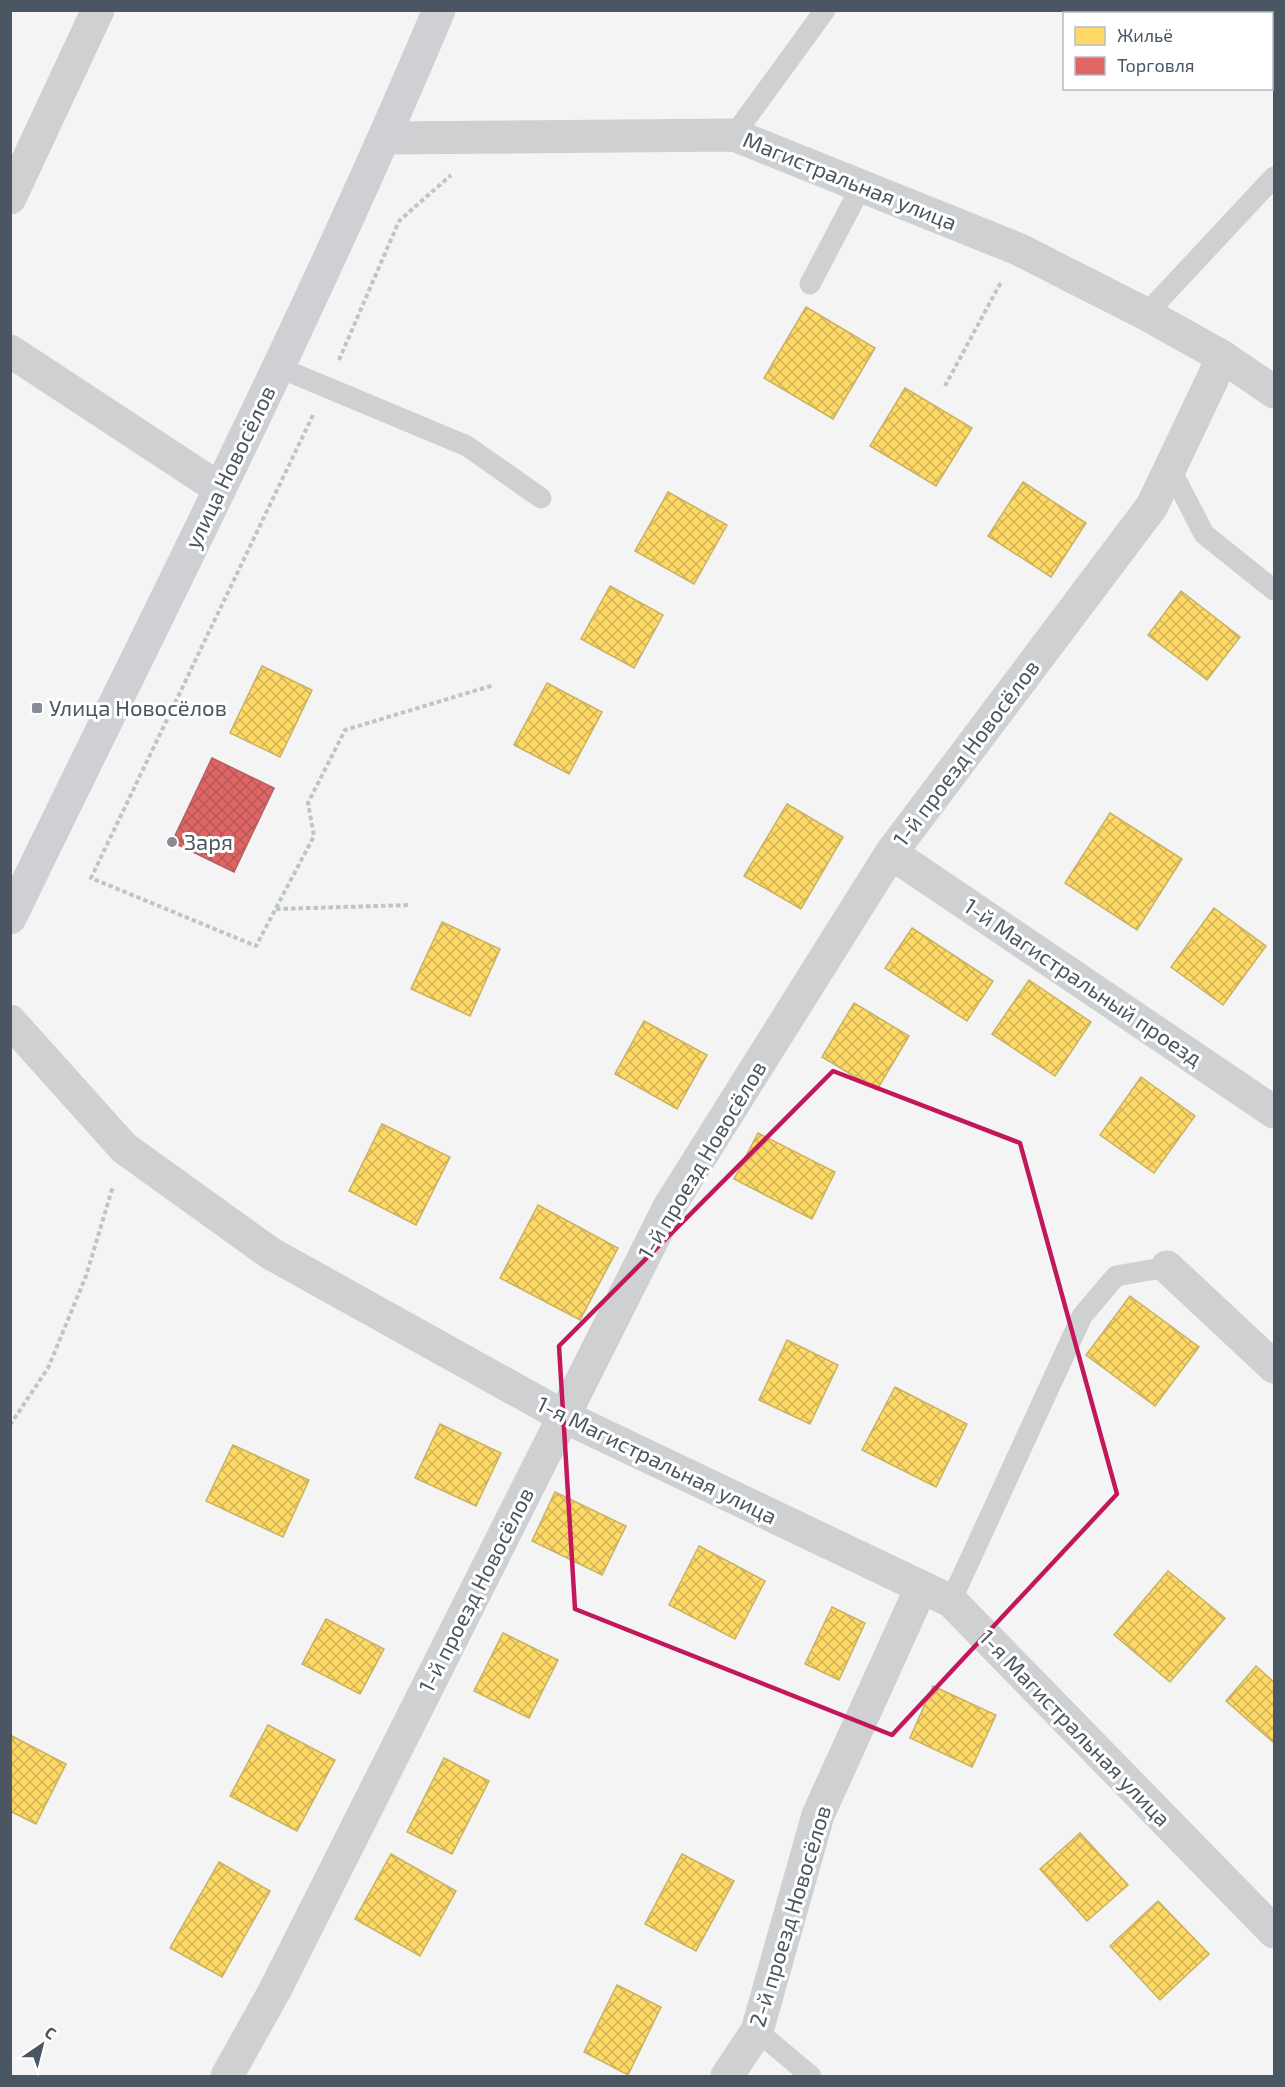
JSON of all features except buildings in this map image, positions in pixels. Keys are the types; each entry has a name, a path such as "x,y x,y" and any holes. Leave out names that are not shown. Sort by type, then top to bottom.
{"street":[{"path":"10,198 98,10"},
{"name":"улица Новосёлов","path":"10,918 278,367 385,138 439,10"},
{"name":"Магистральная улица","path":"385,138 734,135 1018,249 1146,314 1223,357 1275,392"},
{"path":"10,351 220,489"},
{"name":"1-й проезд Новосёлов","path":"227,2076 280,1979 669,1207 891,852 1152,506 1169,466 1223,357"},
{"name":"1-й Магистральный проезд","path":"891,852 1275,1112"},
{"name":"1-я Магистральная улица","path":"10,1021 124,1148 270,1253 563,1416 951,1601 1275,1932"},
{"path":"1167,1267 1275,1367"},
{"name":"2-й проезд Новосёлов","path":"727,2076 757,2031 818,1815 921,1588"}],"lane":[{"path":"734,135 825,10"},
{"path":"1146,314 1275,177"},
{"path":"810,284 862,185"},
{"path":"278,367 467,446 541,498"},
{"path":"1169,466 1204,534 1275,590"},
{"path":"951,1601 1082,1316 1116,1276 1167,1267"},
{"path":"757,2031 811,2076"}],"path":[{"path":"945,386 1018,249"},
{"path":"91,878 256,946 314,836 308,803 345,730 494,685"},
{"path":"275,909 410,905"},
{"path":"10,1425 48,1368 86,1276 124,1148"}],"highlighted area":[{"path":"833,1071 1020,1143 1117,1494 892,1735 575,1609 559,1346"}],"place":[{"name":"Улица Новосёлов","path":"37,708"},
{"name":"Заря","path":"172,842"}]}
